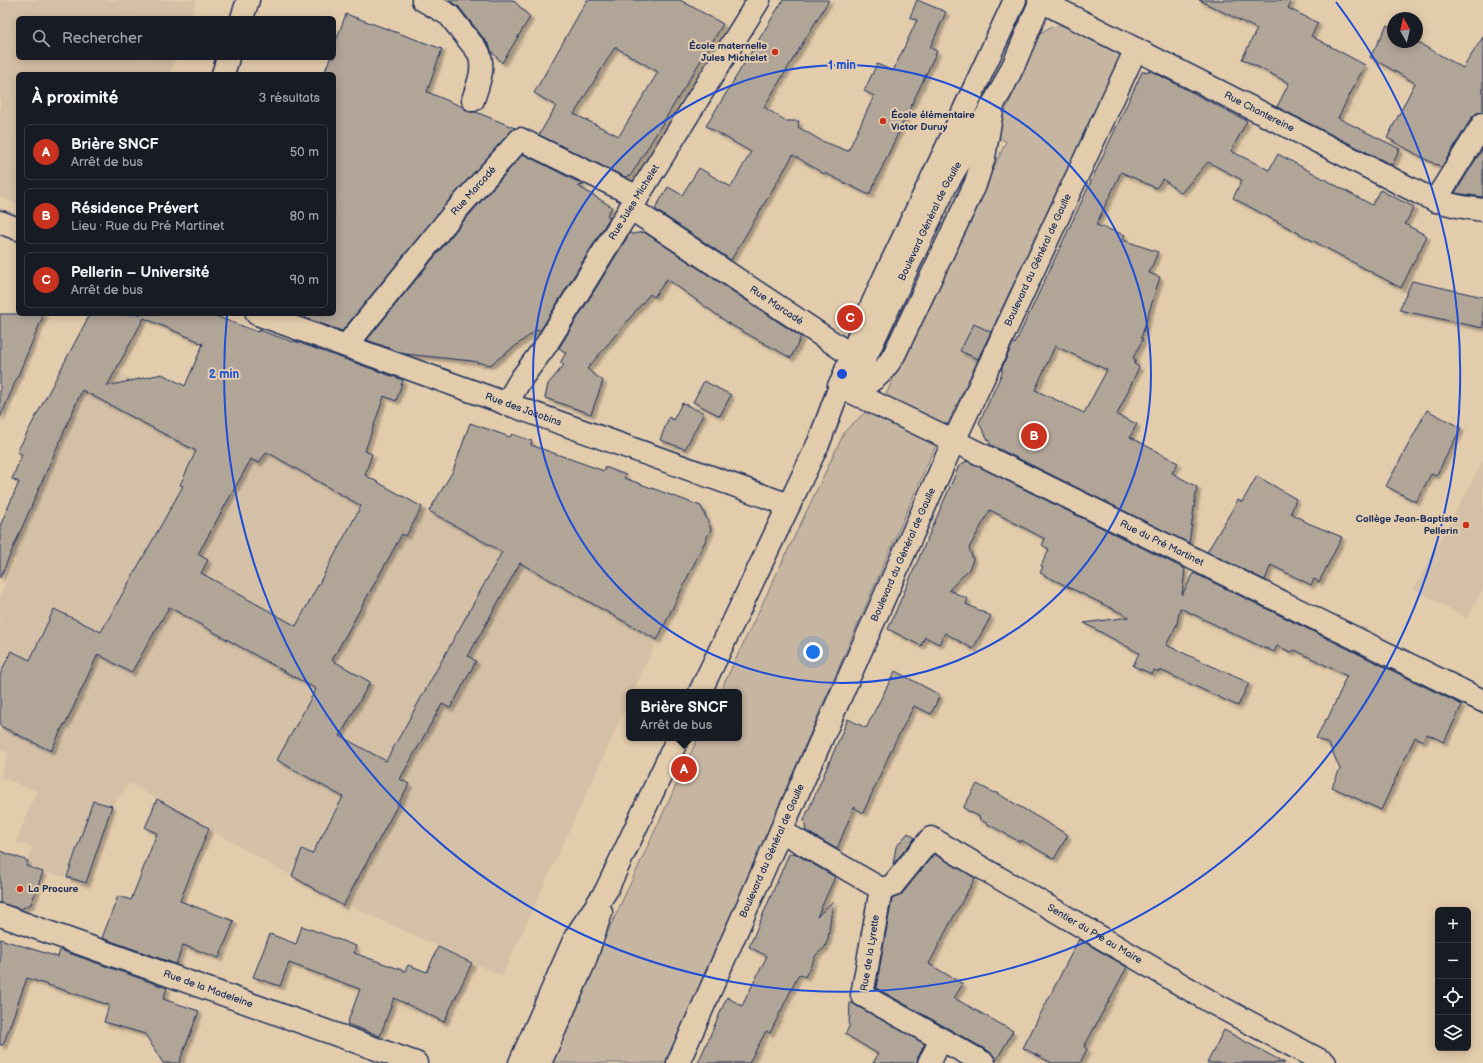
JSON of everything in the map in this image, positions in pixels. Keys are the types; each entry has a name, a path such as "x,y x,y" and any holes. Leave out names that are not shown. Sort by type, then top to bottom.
{"street":[{"path":"243,16 248,0"},
{"path":"423,0 450,15 479,53 482,74 473,100"},
{"name":"Rue Jules Michelet","path":"506,404 521,378 546,345 759,0"},
{"path":"701,689 844,388 857,359 884,278 1015,0"},
{"name":"Boulevard Général de Gaulle","path":"857,359 945,187 994,102 1015,62 1041,0"},
{"name":"Rue Chantereine","path":"1041,0 1435,201 1483,210"},
{"name":"Boulevard du Général de Gaulle","path":"678,1063 954,441 1136,49"},
{"path":"224,72 227,60"},
{"path":"844,388 864,386 886,368 894,355 980,170 984,157 994,102"},
{"path":"1435,201 1483,124"},
{"name":"Rue Marcadé","path":"346,346 453,214 520,139 634,202 857,359"},
{"path":"0,222 16,228"},
{"name":"Rue des Jacobins","path":"263,316 789,505"},
{"name":"Rue du Pré Martinet","path":"844,388 1483,701"},
{"path":"520,1063 576,936 606,891 677,741"},
{"path":"781,832 881,889"},
{"name":"Sentier du Pré au Maire","path":"881,889 892,886 931,838 1211,1002 1325,1063"},
{"name":"Rue de la Lyrette","path":"881,889 862,995 984,1063"},
{"path":"540,1063 584,963 606,891"},
{"name":"Rue de la Madeleine","path":"0,915 416,1063"},
{"path":"929,1063 941,1040"}],"shaded area":[{"path":"0,0 197,0 191,16 16,16 16,60 175,60 171,72 16,72 16,203 0,197"},
{"path":"1068,25 1120,53 1120,57 949,421 930,458 667,1063 547,1063 697,741 742,741 742,689 721,689 845,431 887,392 1006,142 995,135 1039,34 1050,27"},
{"path":"88,357 146,386 152,376 162,374 312,446 657,640 634,689 626,689 626,707 502,976 316,890 129,783 112,806 93,801 67,877 43,872 26,866 32,847 16,842 36,791 0,777 8,753 0,749 0,594 16,560 10,557 82,391"},
{"name":"Collège Jean-Baptiste Pellerin","path":"1483,461 1483,589 1467,618 1414,589"}],"building":[{"path":"448,0 513,0 530,17 502,63 492,52 489,45 459,7"},
{"path":"587,0 680,0 723,24 631,175 625,177 539,135 556,106 534,93","holes":["615,47 658,72 619,136 574,114"]},
{"path":"783,0 829,0 764,107 786,121 799,121 798,127 822,141 848,151 874,96 864,91 877,64 893,71 917,20 910,17 917,0 946,12 930,48 937,51 869,195 825,173 824,174 793,155 731,260 656,210 656,207 668,187 682,195 699,168 731,187 751,152 706,126"},
{"path":"1199,0 1292,0 1288,8 1318,23 1311,36 1365,65 1338,118 1400,149 1392,165 1277,107 1289,83 1242,59 1257,29"},
{"path":"346,14 442,49 427,92 463,107 469,112 476,112 515,128 444,206 342,331 305,318 306,316 336,316 336,72 325,72 329,60 336,60 336,41"},
{"path":"1387,25 1387,48 1423,48 1423,45 1463,68 1483,37 1483,112 1477,113 1472,117 1441,168 1437,164 1436,165 1387,138 1415,83 1370,57"},
{"path":"1151,71 1247,121 1231,151 1269,170 1278,154 1372,205 1380,190 1414,207 1405,224 1427,236 1401,288 1233,198 1242,180 1208,162 1181,193 1163,179 1156,188 1121,172 1096,225 1125,235 1123,240 1158,252 1149,273 1160,277 1141,338 1143,339 1133,358 1136,360 1134,364 1139,367 1117,415 1137,424 1130,437 1178,463 1172,473 1197,487 1189,543 991,445 979,423 1003,371 1001,370 1013,343 1015,344 1142,72","holes":["1055,346 1107,370 1084,413 1035,390"]},
{"path":"1483,148 1483,197 1455,193"},
{"path":"523,154 584,185 578,186 612,207 607,215 610,217 540,331 538,329 490,365 472,361 405,354 367,340 463,222"},
{"path":"644,232 801,337 791,358 731,325 667,279 654,297 650,294 587,369 603,381 591,414 545,398 548,384 564,365 560,363 566,353 559,348 630,233"},
{"path":"1412,281 1483,297 1483,328 1399,310"},
{"path":"0,314 16,314 16,316 43,316 0,418"},
{"path":"89,316 215,316 258,332 259,330 293,342 294,341 403,380 396,401 384,396 365,451 372,454 365,475 422,507 406,536 402,534 332,660 370,682 340,736 386,761 502,552 429,511 453,471 470,423 510,437 512,434 532,441 531,445 604,471 605,467 626,475 624,478 701,506 711,529 657,640 520,563 468,656 476,661 455,700 450,708 442,704 400,779 409,784 343,906 292,876 302,849 312,854 343,797 277,760 316,689 169,607 131,673 98,654 65,725 64,724 51,751 0,726 0,675 11,651 30,660 54,609 101,632 183,486 180,485 196,451 82,390 0,578 0,526 19,482 12,479 22,454 17,452","holes":["144,318 203,344 185,386 162,374 107,386","267,452 361,506 296,626 201,573 208,560 198,554 251,459 258,463"]},
{"path":"974,324 991,332 978,359 960,351"},
{"path":"704,381 731,395 720,416 693,402"},
{"path":"682,403 704,413 685,449 660,440 669,417 673,420"},
{"path":"1427,410 1461,428 1436,476 1431,474 1416,502 1386,486"},
{"path":"967,461 1185,569 1182,595 1194,573 1462,705 1444,742 1427,734 1423,741 1415,737 1381,810 1332,787 1340,769 1329,744 1316,738 1326,719 1327,720 1347,676 1295,650 1291,652 1277,646 1274,652 1266,649 1180,608 1177,624 1166,645 1249,683 1238,706 1160,670 1159,672 1154,670 1152,674 1133,666 1139,653 1084,623 1129,617 1040,573 1043,567 1041,566 1049,549 1042,545 1045,539 990,510 969,548 973,560 969,569 949,590 968,599 966,604 991,616 973,649 945,633 939,644 925,637 921,646 888,629 959,466"},
{"path":"1257,476 1296,499 1291,513 1308,523 1342,537 1319,582 1314,579 1311,585 1271,565 1265,580 1207,552 1238,500 1242,502"},
{"path":"895,671 940,695 931,714 914,706 895,742 863,813 854,807 837,849 806,831 804,820 848,719 866,728"},
{"path":"977,784 994,793 995,792 1068,835 1054,859 1021,840 1020,842 979,819 980,817 963,808"},
{"path":"157,799 209,828 180,901 234,921 219,958 183,945 176,964 102,938 118,896 131,900 157,833 145,828"},
{"path":"93,801 112,806 86,883 67,877"},
{"path":"908,833 915,838 893,864 896,847"},
{"path":"0,851 28,861 26,866 43,872 31,904 21,909 0,903"},
{"path":"794,853 835,877 817,917 833,901 828,938 825,947 816,955 805,977 799,974 770,1033 766,1031 749,1063 698,1063 727,997 742,1006 767,956 749,947 789,854"},
{"path":"934,854 975,878 929,964 963,984 954,998 1013,1031 996,1061 990,1052 876,988 892,899 902,894"},
{"path":"302,926 356,946 354,953 405,971 408,965 427,972 438,947 472,963 444,1022 394,998 380,1036 347,1024 360,989 289,963 280,986 253,977 270,934 296,944"},
{"path":"0,939 58,957 60,950 167,988 163,999 199,1011 179,1063 163,1063 145,1034 104,1022 109,1005 27,978 3,1045 0,1045"},
{"path":"1079,939 1127,967 1084,1047 1087,1049 1080,1063 1052,1063 1023,1048"},
{"path":"850,1002 925,1044 918,1057 917,1063 873,1063 878,1054 845,1034 849,1027"},
{"path":"1224,1030 1285,1063 1207,1063"}],"place":[{"name":"École maternelle Jules Michelet","path":"775,52"},
{"name":"École élémentaire Victor Duruy","path":"883,121"},
{"name":"Pellerin – Université","path":"850,318"},
{"name":"Résidence Prévert","path":"1034,436"},
{"name":"Collège Jean-Baptiste Pellerin","path":"1466,525"},
{"name":"Brière SNCF","path":"684,769"},
{"name":"La Procure","path":"20,889"}]}
